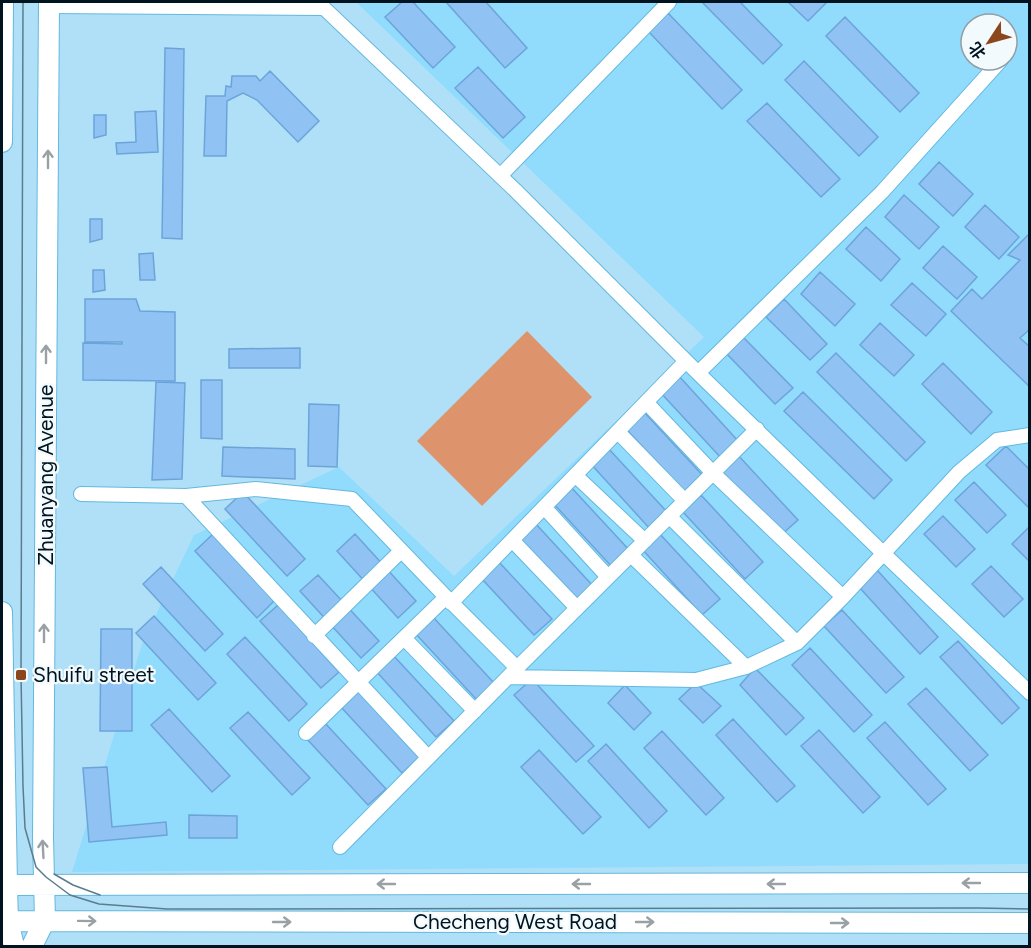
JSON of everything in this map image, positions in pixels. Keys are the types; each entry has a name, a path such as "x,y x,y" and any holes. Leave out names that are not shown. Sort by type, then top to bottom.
{"main road":[{"path":"2,142 3,2"},
{"name":"Zhuanyang Avenue","path":"32,946 45,920 43,826 49,4"},
{"path":"2,612 5,921 14,946"},
{"name":"Checheng West Road","path":"4,885 1029,883"},
{"name":"Checheng West Road","path":"5,921 1029,923"}],"street":[{"path":"500,176 669,2"},
{"path":"49,4 289,5 324,8 500,176 698,373 1029,693"},
{"path":"698,373 882,192 990,72"},
{"path":"306,733 404,638 512,540 686,361"},
{"path":"646,402 713,473 843,597"},
{"path":"339,847 757,429"},
{"path":"618,432 685,501"},
{"path":"81,494 186,496 256,489 352,499 448,600 512,672 696,680 746,667 796,643 884,554 959,472 997,440 1029,435"},
{"path":"575,475 645,541"},
{"path":"186,496 428,757"},
{"path":"544,507 608,577"},
{"path":"669,516 796,643"},
{"path":"512,540 577,608"},
{"path":"314,636 401,550"},
{"path":"631,555 746,667"},
{"path":"404,638 475,711"}],"shaded area":[{"path":"356,2 1029,2 1029,864 72,872 142,644 194,535 339,467 454,576 704,337"},
{"path":"527,331 592,397 482,506 417,441"}],"building":[{"path":"402,2 413,2 455,47 433,68 385,17"},
{"path":"446,2 486,2 527,48 505,68"},
{"path":"702,2 740,2 782,45 763,64"},
{"path":"788,2 827,2 808,21"},
{"path":"668,13 742,90 722,109 649,32"},
{"path":"845,17 919,93 900,112 826,36"},
{"path":"165,48 184,49 182,239 162,238"},
{"path":"804,61 878,137 859,156 785,80"},
{"path":"478,67 525,117 503,138 455,88"},
{"path":"270,71 319,121 298,142 257,100 243,93 227,101 226,156 204,156 206,96 225,96 226,86 231,87 232,76 256,76 260,81"},
{"path":"767,103 840,179 821,197 747,121"},
{"path":"156,111 158,152 117,154 116,143 136,142 135,112"},
{"path":"94,115 106,115 106,135 94,138"},
{"path":"939,162 973,194 953,216 919,184"},
{"path":"904,195 939,227 919,249 885,217"},
{"path":"985,205 1019,237 999,259 965,227"},
{"path":"90,219 102,219 102,239 90,242"},
{"path":"866,227 900,259 881,281 846,249"},
{"path":"1030,233 1030,329 1020,338 1030,347 1030,387 951,311 972,289 982,299 1020,260 1008,255"},
{"path":"943,246 977,277 957,299 923,268"},
{"path":"153,253 155,280 140,280 139,254"},
{"path":"93,270 104,270 105,290 93,292"},
{"path":"820,272 855,304 835,326 801,294"},
{"path":"912,283 946,314 926,336 891,305"},
{"path":"85,299 136,299 140,311 175,312 175,381 83,380 83,343 122,344 122,342 85,342"},
{"path":"784,299 827,344 810,360 766,317"},
{"path":"880,323 914,355 894,376 860,345"},
{"path":"744,338 793,388 775,404 726,353"},
{"path":"300,348 300,368 229,368 229,349"},
{"path":"836,353 925,442 906,461 817,372"},
{"path":"943,363 992,412 971,434 922,384"},
{"path":"678,375 739,442 722,459 660,392"},
{"path":"201,380 222,380 222,439 201,438"},
{"path":"156,382 185,383 182,479 152,480"},
{"path":"803,392 892,480 874,499 784,411"},
{"path":"309,404 339,405 337,467 308,466"},
{"path":"644,412 706,479 688,495 626,429"},
{"path":"1006,446 1030,470 1030,509 986,465"},
{"path":"223,447 295,449 295,479 222,476"},
{"path":"607,447 669,514 651,530 590,463"},
{"path":"736,453 798,520 780,536 718,469"},
{"path":"974,482 1006,515 987,533 955,500"},
{"path":"569,485 631,552 613,568 551,501"},
{"path":"243,492 305,559 287,576 225,509"},
{"path":"701,495 763,562 745,579 683,512"},
{"path":"943,516 975,549 956,567 924,534"},
{"path":"535,523 593,586 575,602 517,539"},
{"path":"1030,526 1030,562 1012,544"},
{"path":"658,532 720,599 702,615 641,548"},
{"path":"213,534 274,601 257,618 195,551"},
{"path":"355,534 416,601 398,618 337,551"},
{"path":"498,561 552,619 534,635 481,578"},
{"path":"991,566 1023,599 1004,617 972,584"},
{"path":"161,567 223,634 205,651 143,584"},
{"path":"877,570 938,637 920,654 859,587"},
{"path":"318,575 379,641 361,658 300,591"},
{"path":"278,605 339,672 321,688 260,621"},
{"path":"842,610 904,677 886,693 824,626"},
{"path":"154,616 216,683 198,700 136,633"},
{"path":"432,616 494,683 476,699 414,632"},
{"path":"101,629 132,629 132,731 100,731"},
{"path":"245,637 307,704 289,721 227,654"},
{"path":"958,641 1019,708 1002,724 940,657"},
{"path":"810,648 872,715 854,732 792,665"},
{"path":"392,654 454,721 436,737 375,670"},
{"path":"755,668 804,718 786,735 740,685"},
{"path":"532,679 594,746 576,762 514,695"},
{"path":"696,683 721,706 703,723 679,699"},
{"path":"625,685 651,713 634,730 608,703"},
{"path":"926,688 988,755 970,771 908,704"},
{"path":"358,690 420,757 402,773 340,706"},
{"path":"169,709 230,776 212,792 151,725"},
{"path":"248,712 310,778 292,795 230,728"},
{"path":"733,719 795,786 777,802 716,735"},
{"path":"324,722 386,789 368,805 306,738"},
{"path":"885,722 946,789 928,805 867,738"},
{"path":"819,730 880,797 863,813 801,746"},
{"path":"662,731 724,798 706,815 644,748"},
{"path":"606,744 667,811 649,828 588,761"},
{"path":"539,750 601,817 583,834 521,767"},
{"path":"107,767 112,827 166,822 167,835 89,842 83,768"},
{"path":"189,815 237,816 237,838 189,838"}],"tram line":[{"path":"23,2 21,675 23,786 25,828 36,867 46,877 70,895 99,904 167,909 1030,909"},
{"path":"54,874 73,885 100,895"}],"place":[{"name":"Shuifu street","path":"21,675"}]}
